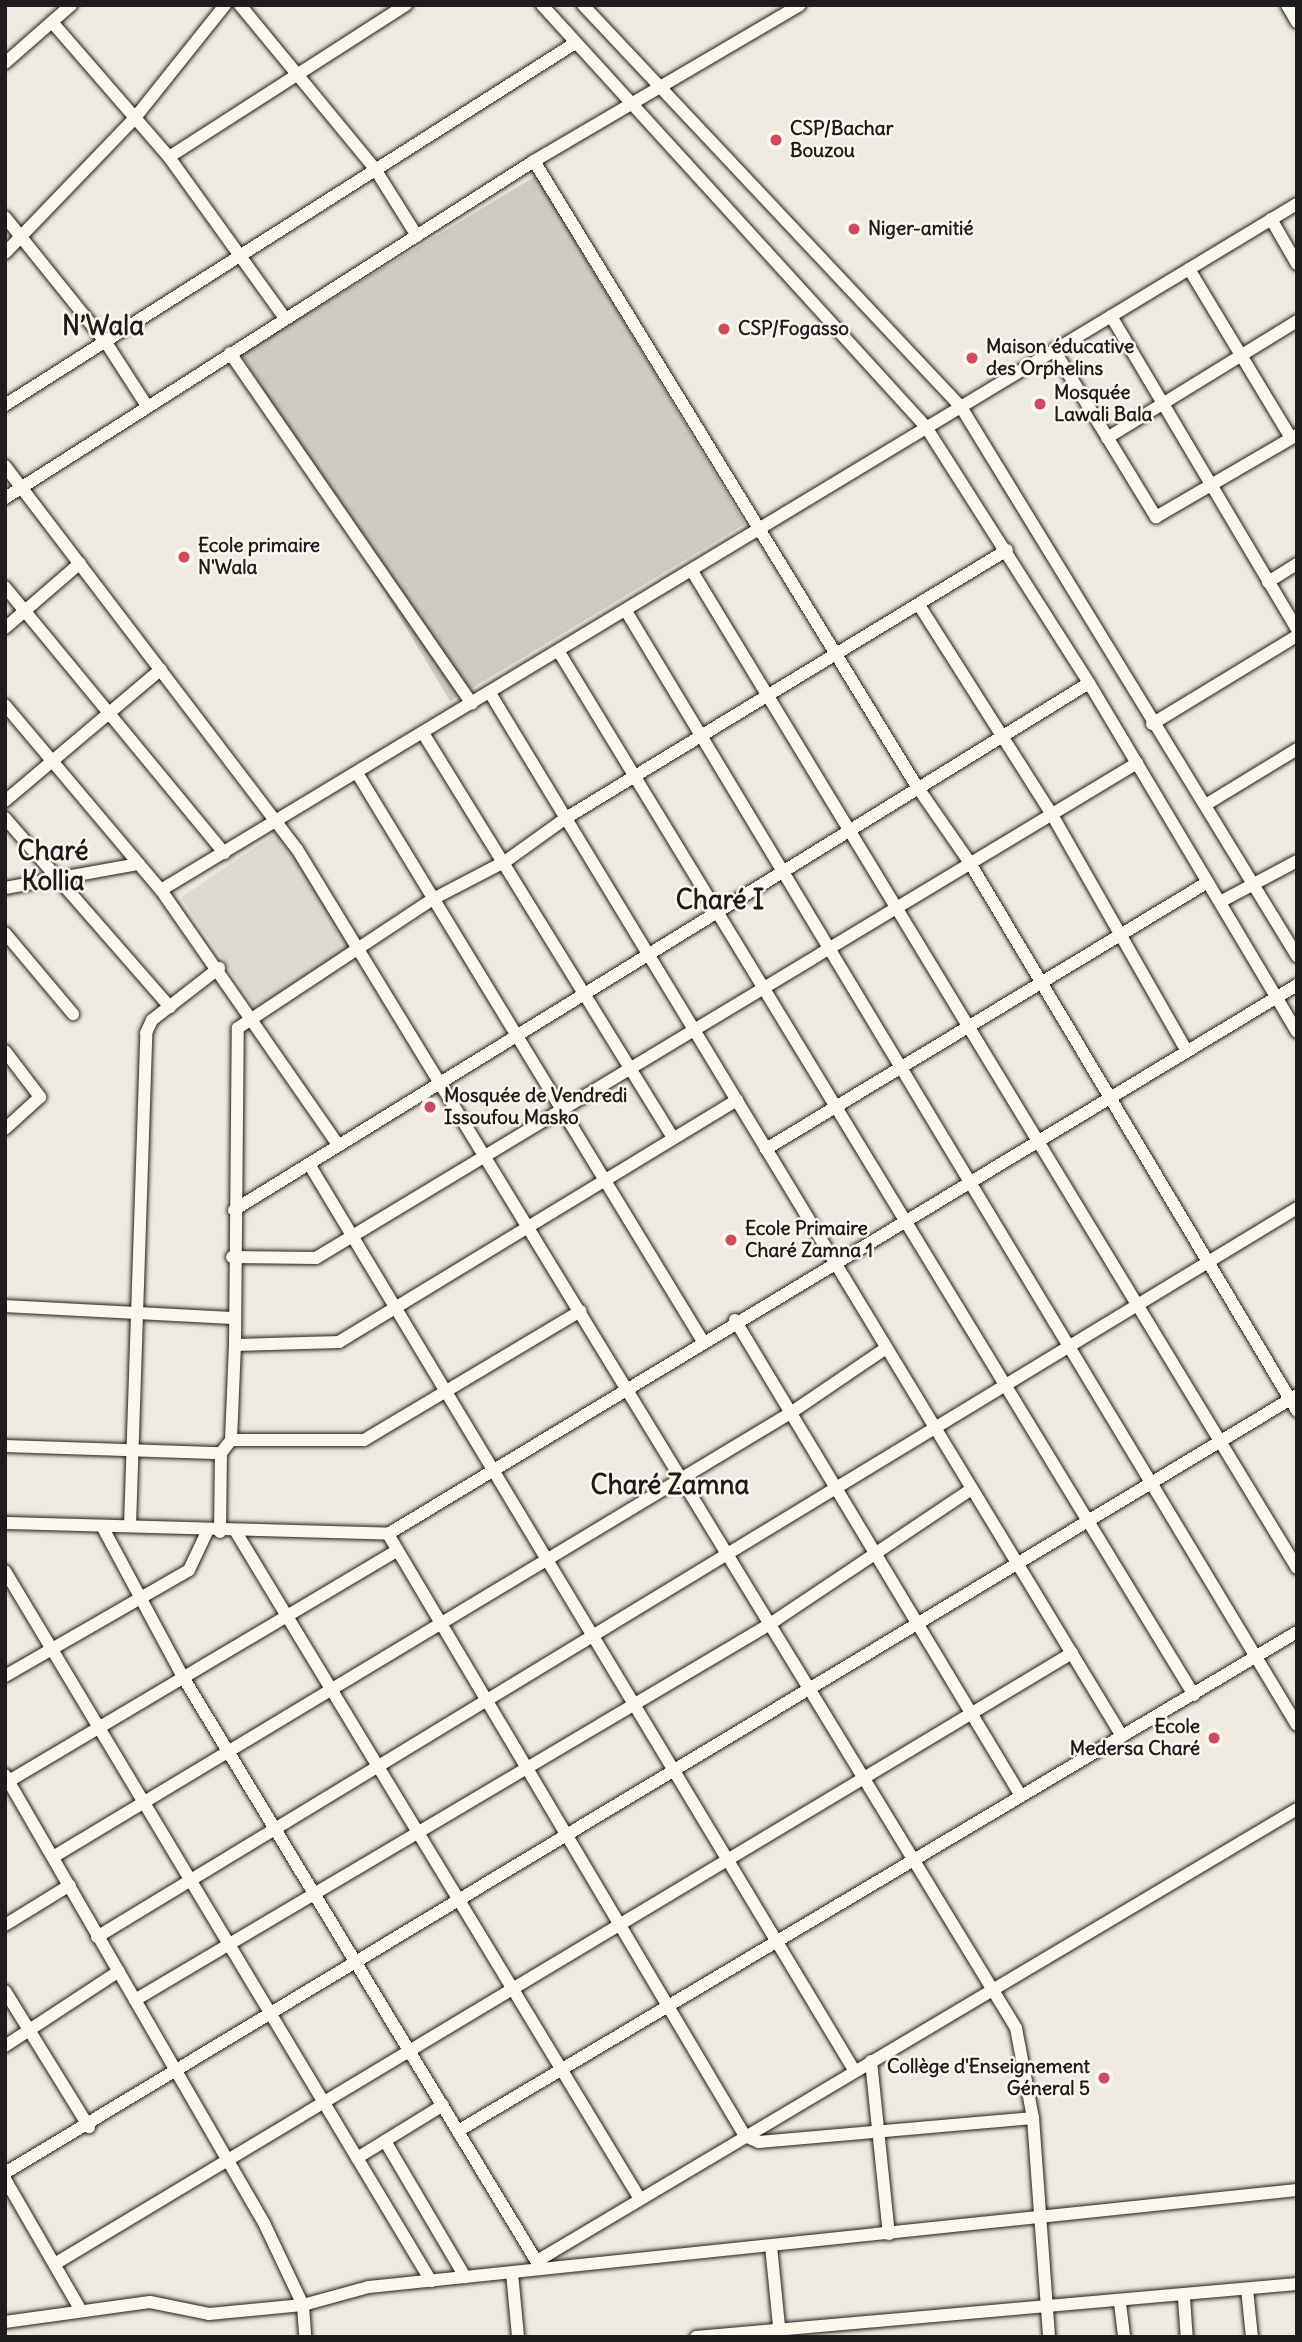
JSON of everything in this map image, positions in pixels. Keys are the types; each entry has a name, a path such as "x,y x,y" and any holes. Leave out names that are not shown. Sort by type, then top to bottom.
{"street":[{"path":"5,63 71,5"},
{"path":"5,253 134,119 225,5"},
{"path":"240,5 375,169 416,236"},
{"path":"169,157 298,78 406,5"},
{"path":"542,5 572,45 926,428 1007,550 1297,1032"},
{"path":"583,5 961,407 1152,724 1207,804 1297,956"},
{"path":"5,498 19,485 534,161 659,85 800,5"},
{"path":"1287,5 1297,22"},
{"path":"52,22 169,157 243,254 284,317"},
{"path":"5,405 107,344 375,169 572,45"},
{"path":"534,161 916,785 970,863 1037,984 1207,1263 1293,1397 1297,1411"},
{"path":"161,890 1297,204"},
{"path":"5,217 107,344 146,406"},
{"path":"1271,219 1297,264"},
{"path":"1054,351 1156,517 1214,486 1294,437 1189,269"},
{"path":"1111,316 1297,629"},
{"path":"1107,439 1297,321"},
{"path":"229,353 472,704"},
{"path":"5,466 277,822 359,948 1021,2039 1033,2118 1049,2337"},
{"path":"5,1676 189,1570 214,1532 221,1453 231,1440 234,1345 230,1318 236,1033 255,1017 433,899 506,861 566,818 837,656 1007,550"},
{"path":"5,628 79,563"},
{"path":"1268,582 1297,564"},
{"path":"692,571 849,828 900,905 968,1026 1139,1303 1219,1442 1297,1568"},
{"path":"5,587 224,853"},
{"path":"919,605 999,736 1051,813 1187,1052"},
{"path":"626,611 701,736 787,869 969,1181 1259,1653 1297,1725"},
{"path":"1152,724 1297,636"},
{"path":"559,652 720,912 1194,1695"},
{"path":"5,801 50,758 161,669"},
{"path":"234,1210 440,1079 651,956 916,785 1088,683"},
{"path":"490,693 1122,1736"},
{"path":"5,705 161,890 255,1017 338,1145"},
{"path":"424,733 506,861 673,1137"},
{"path":"1207,804 1297,749"},
{"path":"232,1257 307,1261 1137,763"},
{"path":"358,773 433,899 563,1106 602,1179 702,1340"},
{"path":"5,818 170,1007"},
{"path":"1220,902 1255,887 1297,861"},
{"path":"5,888 139,864"},
{"path":"766,1149 1208,882"},
{"path":"5,933 73,1014"},
{"path":"130,1526 146,1033 170,1007 219,968"},
{"path":"5,1523 130,1526 214,1532 388,1534 735,1320 1297,985"},
{"path":"5,1051 40,1097 5,1129"},
{"path":"234,1345 328,1346 397,1309 527,1225 737,1100"},
{"path":"309,1164 548,1558 632,1702 730,1858 854,2070"},
{"path":"97,1937 192,1882 274,1827 487,1705 593,1636 1293,1210 1297,1224"},
{"path":"5,1306 230,1318"},
{"path":"231,1440 355,1444 580,1311"},
{"path":"735,1320 1021,1796"},
{"path":"53,1857 679,1477 792,1412 886,1348"},
{"path":"79,2307 58,2262 5,2176 178,2074 273,2013 565,1836 920,1626 1086,1519 1153,1482 1293,1397"},
{"path":"5,1446 221,1453"},
{"path":"135,2000 229,1946 313,1891 421,1832 632,1702 770,1624 879,1556 972,1489"},
{"path":"102,1526 183,1676 231,1750 274,1827 540,2266"},
{"path":"236,1532 291,1614 640,2199"},
{"path":"388,1534 395,1552 524,1770 745,2136 753,2142 1033,2118"},
{"path":"305,2337 303,2305 229,2159 97,1937 70,1885 7,1778 395,1552"},
{"path":"5,1571 229,1946 273,2013 430,2281"},
{"path":"458,2131 910,1859 1194,1695 1297,1632"},
{"path":"58,2262 616,1921 730,1858 968,1710 1072,1653"},
{"path":"540,2266 640,2199 988,1988 1297,1809"},
{"path":"5,1925 70,1885"},
{"path":"5,2046 119,1971"},
{"path":"5,1991 89,2127"},
{"path":"871,2061 888,2234"},
{"path":"357,2158 443,2105"},
{"path":"385,2141 465,2277"},
{"path":"5,2322 79,2307 150,2302 209,2314 303,2305 369,2287 512,2273 540,2266 771,2246 1297,2190"},
{"path":"771,2246 780,2333"},
{"path":"512,2273 519,2337"},
{"path":"696,2337 780,2333 1184,2298 1297,2284"},
{"path":"1247,2289 1252,2337"},
{"path":"1184,2298 1187,2337"},
{"path":"1120,2303 1124,2337"}],"shaded area":[{"path":"536,176 745,524 450,701 241,353"},
{"path":"278,832 356,947 259,1013 181,897"}],"place":[{"name":"CSP/Bachar Bouzou","path":"776,140"},
{"name":"Niger-amitié","path":"854,229"},
{"name":"CSP/Fogasso","path":"724,329"},
{"name":"Maison éducative des Orphelins","path":"972,358"},
{"name":"Mosquée Lawali Bala","path":"1040,404"},
{"name":"Ecole primaire N'Wala","path":"184,557"},
{"name":"Mosquée de Vendredi Issoufou Masko","path":"430,1107"},
{"name":"Ecole Primaire Charé Zamna 1","path":"731,1240"},
{"name":"Ecole Medersa Charé","path":"1214,1738"},
{"name":"Collège d'Enseignement Géneral 5","path":"1104,2078"}],"district":[{"name":"N’Wala","path":"103,326"},
{"name":"Charé Kollia","path":"53,866"},
{"name":"Charé I","path":"720,900"},
{"name":"Charé Zamna","path":"670,1485"}]}
